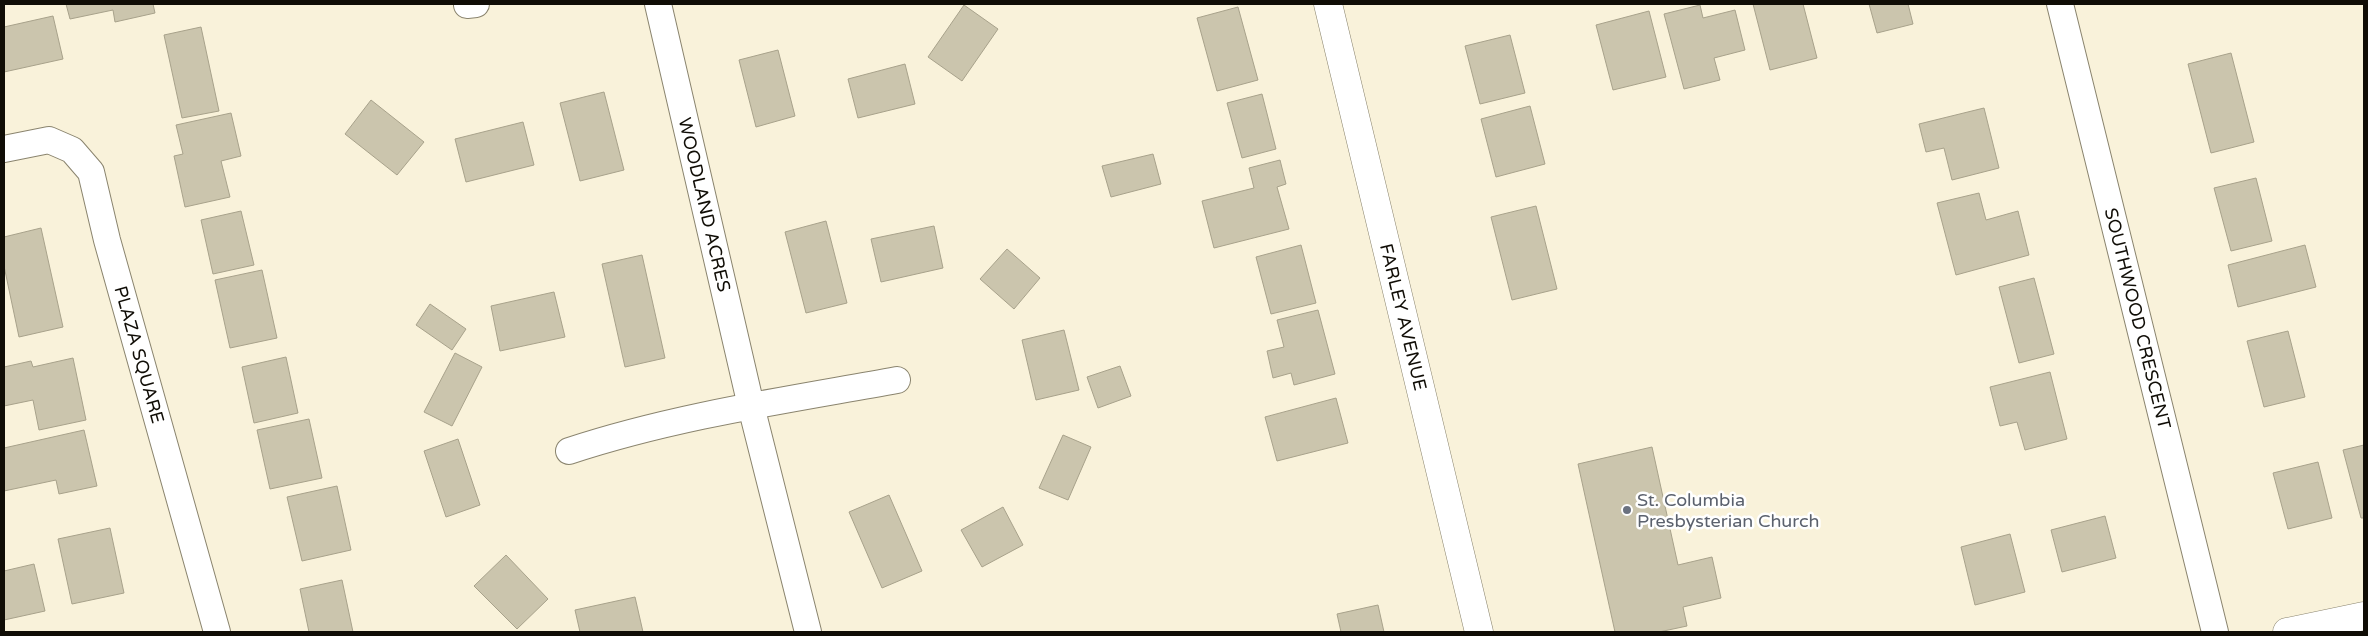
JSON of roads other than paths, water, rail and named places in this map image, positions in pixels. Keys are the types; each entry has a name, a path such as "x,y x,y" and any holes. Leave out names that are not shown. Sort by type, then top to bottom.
{"street":[{"name":"WOODLAND ACRES","path":"658,4 751,406 808,632"},
{"name":"FARLEY AVENUE","path":"1328,4 1479,632"},
{"name":"SOUTHWOOD CRESCENT","path":"2060,4 2215,632"},
{"name":"PLAZA SQUARE","path":"4,149 49,140 72,150 91,172 107,240 217,632"},
{"path":"569,451 621,434 751,406 897,380"},
{"path":"2287,632 2364,616"}],"place":[{"name":"St. Columbia Presbysterian Church","path":"1627,510"}]}
